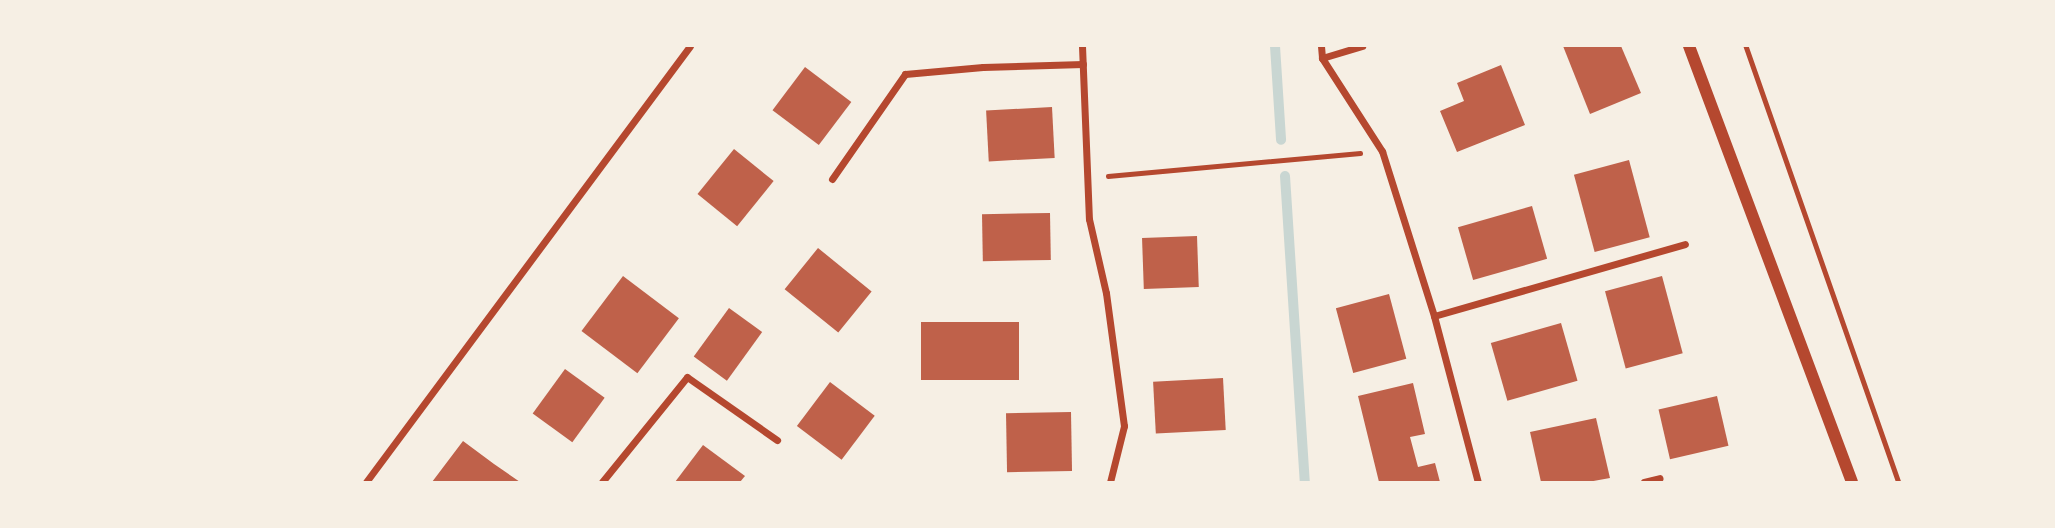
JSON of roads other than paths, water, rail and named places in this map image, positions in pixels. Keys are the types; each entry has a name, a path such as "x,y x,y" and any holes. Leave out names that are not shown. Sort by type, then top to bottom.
{"street":[{"path":"366,482 691,46"},
{"path":"1082,46 1089,219 1106,293 1124,426 1110,482"},
{"path":"1321,46 1322,58 1382,150 1434,316 1478,482"},
{"path":"1322,58 1362,46"},
{"path":"1689,46 1852,482"},
{"path":"832,179 905,74 982,67 1083,64"},
{"path":"1434,316 1685,244"},
{"path":"602,482 687,377 777,440"},
{"path":"1644,482 1660,478"}],"waterway":[{"path":"1275,46 1281,140"},
{"path":"1285,176 1305,482"}]}
